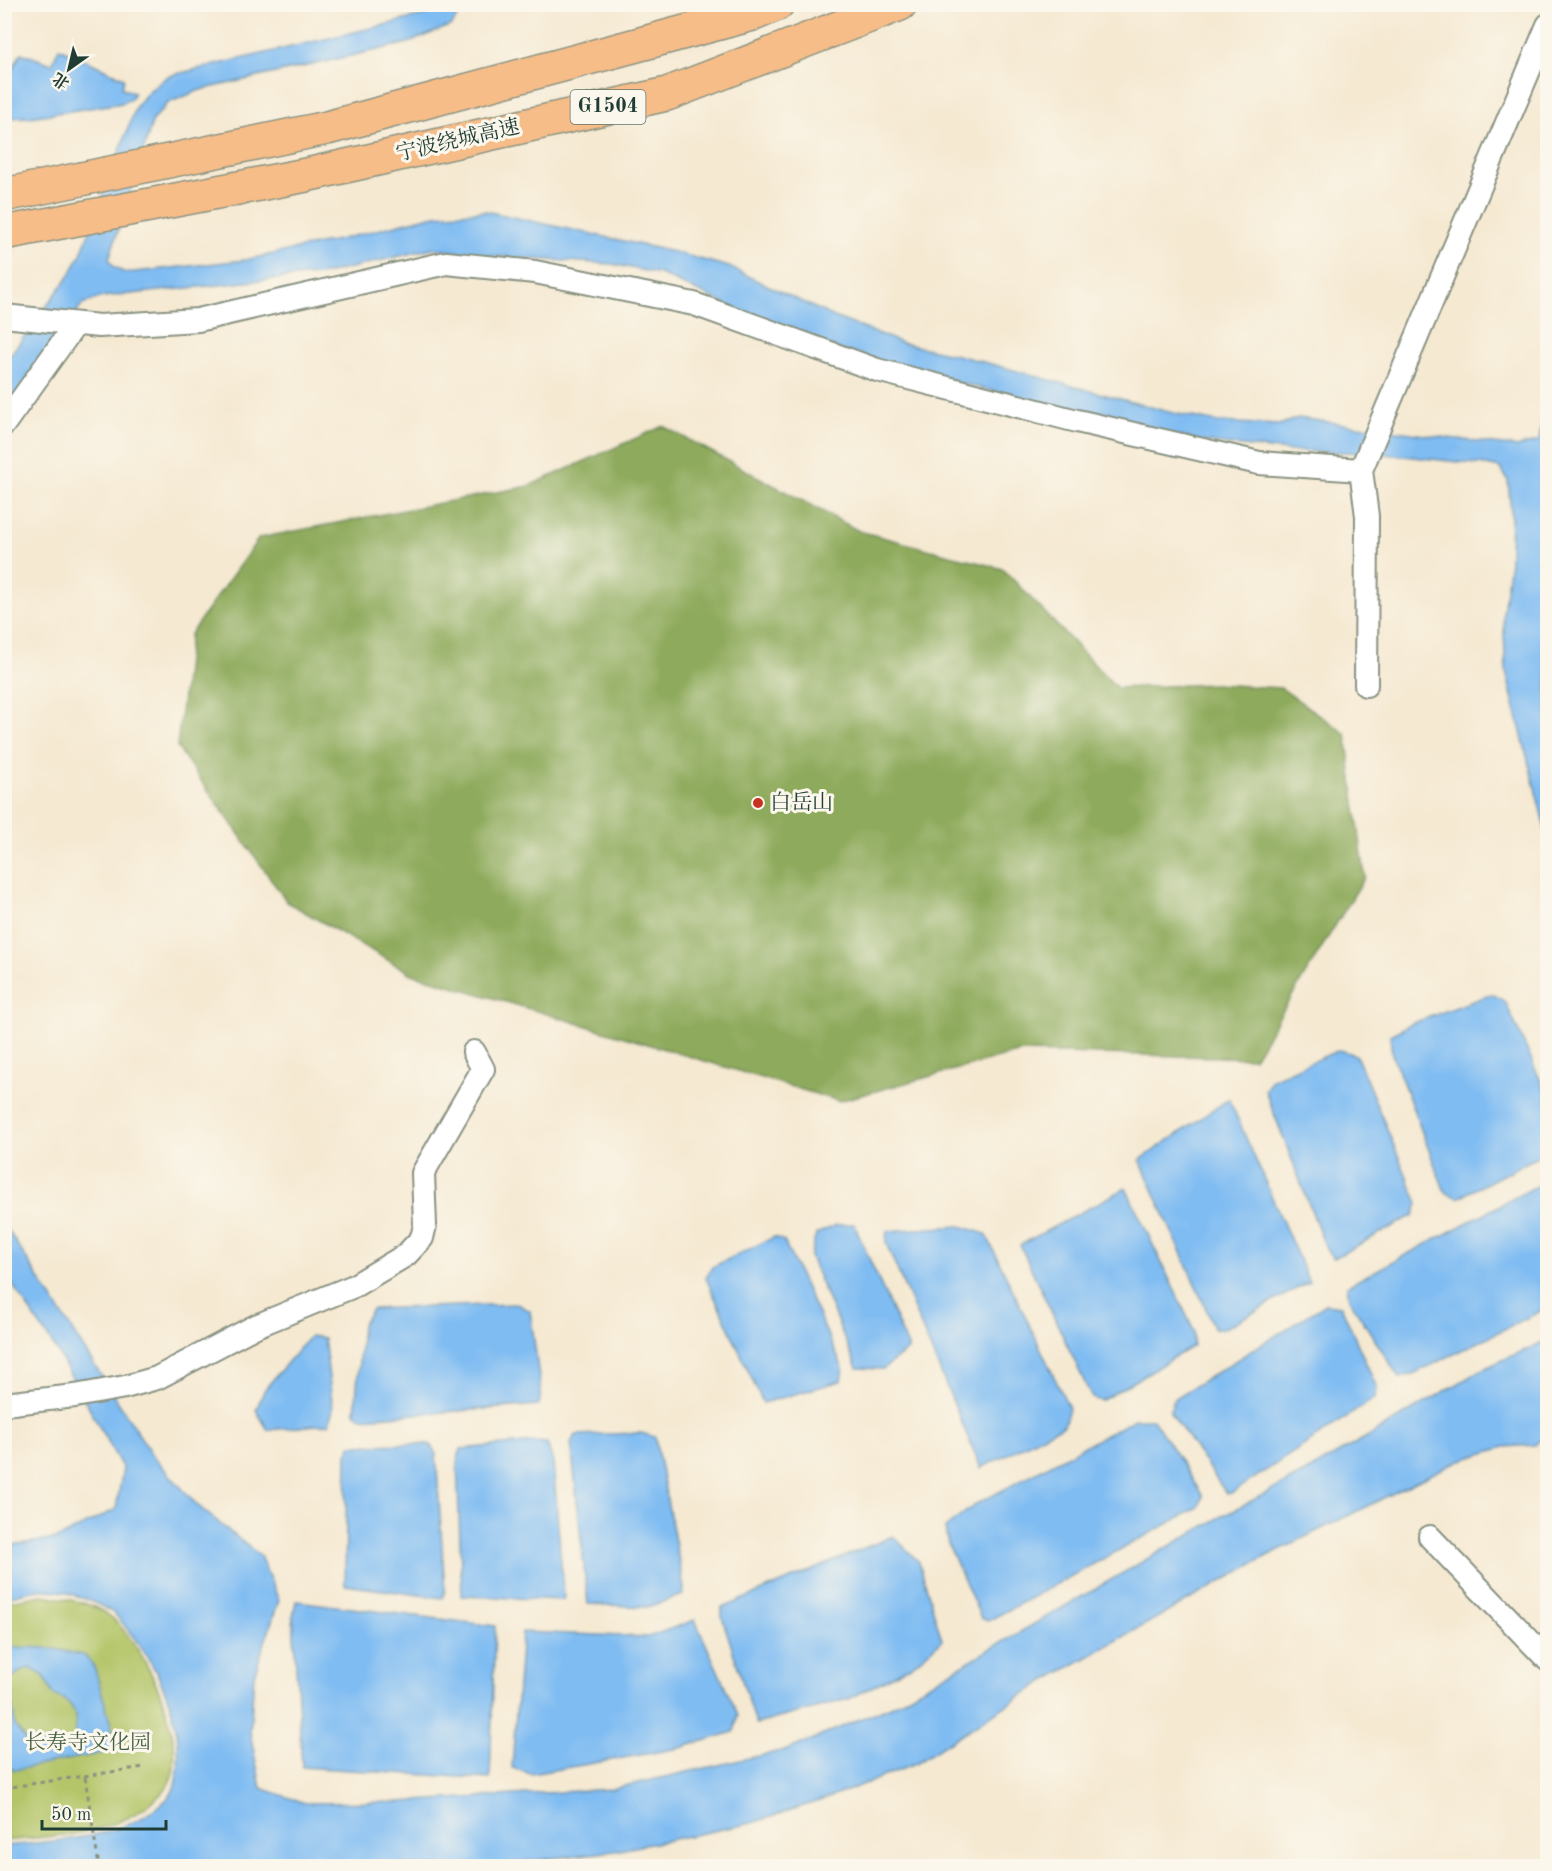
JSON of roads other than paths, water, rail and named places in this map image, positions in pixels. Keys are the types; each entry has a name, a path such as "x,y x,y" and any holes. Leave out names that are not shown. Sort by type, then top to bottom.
{"highway":[{"name":"G1504","path":"4,195 327,128 756,13 777,4"},
{"name":"宁波绕城高速","path":"4,233 306,175 667,94 900,4"}],"street":[{"path":"1366,685 1367,516 1364,462 1548,25"},
{"path":"4,316 99,326 198,320 446,263 535,272 694,304 877,369 1077,421 1259,464 1364,462"},
{"path":"4,424 75,325"},
{"path":"4,1404 125,1388 157,1377 256,1326 354,1286 406,1255 422,1238 425,1225 423,1173 483,1070 474,1052"},
{"path":"1430,1537 1548,1660"}],"water":[{"path":"444,5 465,5 452,25 408,43 200,90 168,103 153,120 109,259 114,267 125,273 245,260 338,240 435,215 485,211 674,252 729,267 834,317 902,343 965,357 1173,413 1217,422 1279,425 1298,418 1517,447 1539,441 1547,393 1547,836 1506,672 1503,613 1510,561 1511,513 1508,480 1500,468 1376,453 1290,451 1204,442 885,365 787,332 660,274 612,264 472,255 433,248 325,274 102,297 83,304 61,332 5,415 5,362 69,276 81,254 136,107 149,91 168,76 422,16"},
{"path":"59,48 124,78 122,88 134,93 131,99 122,103 30,117 5,118 5,84 21,53 52,64"},
{"path":"1492,994 1505,1001 1547,1095 1547,1152 1458,1198 1445,1192 1392,1054 1390,1035 1413,1023"},
{"path":"1339,1050 1356,1055 1418,1203 1414,1215 1334,1258 1327,1251 1265,1090 1272,1079"},
{"path":"1229,1099 1309,1282 1223,1329 1215,1329 1140,1160"},
{"path":"1542,1183 1548,1183 1547,1308 1411,1375 1399,1378 1349,1299 1347,1286"},
{"path":"1126,1188 1194,1331 1193,1346 1101,1401 1092,1398 1020,1245"},
{"path":"4,1224 152,1455 197,1505 260,1556 279,1600 254,1675 250,1732 261,1788 305,1803 398,1802 611,1789 790,1749 893,1705 1215,1520 1310,1470 1483,1369 1547,1340 1547,1433 1535,1445 1504,1447 1458,1461 1267,1556 1043,1682 915,1764 834,1796 752,1823 615,1851 493,1866 5,1866 5,1846 91,1836 133,1822 151,1812 172,1792 178,1773 179,1750 173,1713 159,1677 150,1660 113,1613 88,1600 58,1591 40,1590 5,1597 5,1546 57,1539 116,1509 123,1469 54,1346 5,1274"},
{"path":"854,1224 909,1349 883,1369 857,1368 810,1257 816,1234 836,1225"},
{"path":"960,1226 986,1234 1069,1408 1064,1425 981,1468 886,1243 887,1231"},
{"path":"774,1237 784,1241 843,1368 841,1381 763,1403 706,1278 712,1267"},
{"path":"517,1304 530,1311 541,1392 539,1405 361,1418 355,1412 362,1324 372,1309"},
{"path":"1326,1304 1341,1306 1377,1388 1375,1398 1232,1493 1226,1493 1170,1412 1174,1399"},
{"path":"310,1336 324,1338 333,1409 329,1424 268,1430 256,1410 265,1389"},
{"path":"1135,1419 1153,1419 1203,1496 1199,1507 988,1621 981,1618 948,1544 945,1528 975,1505"},
{"path":"641,1433 655,1437 684,1588 683,1595 647,1607 588,1604 571,1443 575,1435"},
{"path":"547,1443 553,1462 564,1600 462,1596 457,1461 461,1449"},
{"path":"430,1444 436,1454 445,1591 442,1598 345,1585 347,1454 351,1445"},
{"path":"893,1536 919,1562 942,1640 911,1666 849,1699 756,1724 722,1617 722,1608"},
{"path":"296,1601 495,1626 490,1779 302,1767 293,1616"},
{"path":"695,1620 738,1715 734,1732 680,1748 531,1774 512,1768 522,1632 648,1637"},
{"path":"5,1647 50,1648 86,1656 95,1669 118,1750 15,1770 5,1767","holes":["30,1668 44,1676 53,1695 67,1701 74,1710 76,1723 75,1738 49,1746 26,1740 15,1726 10,1680 18,1673"]}],"place":[{"name":"白岳山","path":"758,803"}],"park label":[{"name":"长寿寺文化园","path":"88,1743"}]}
